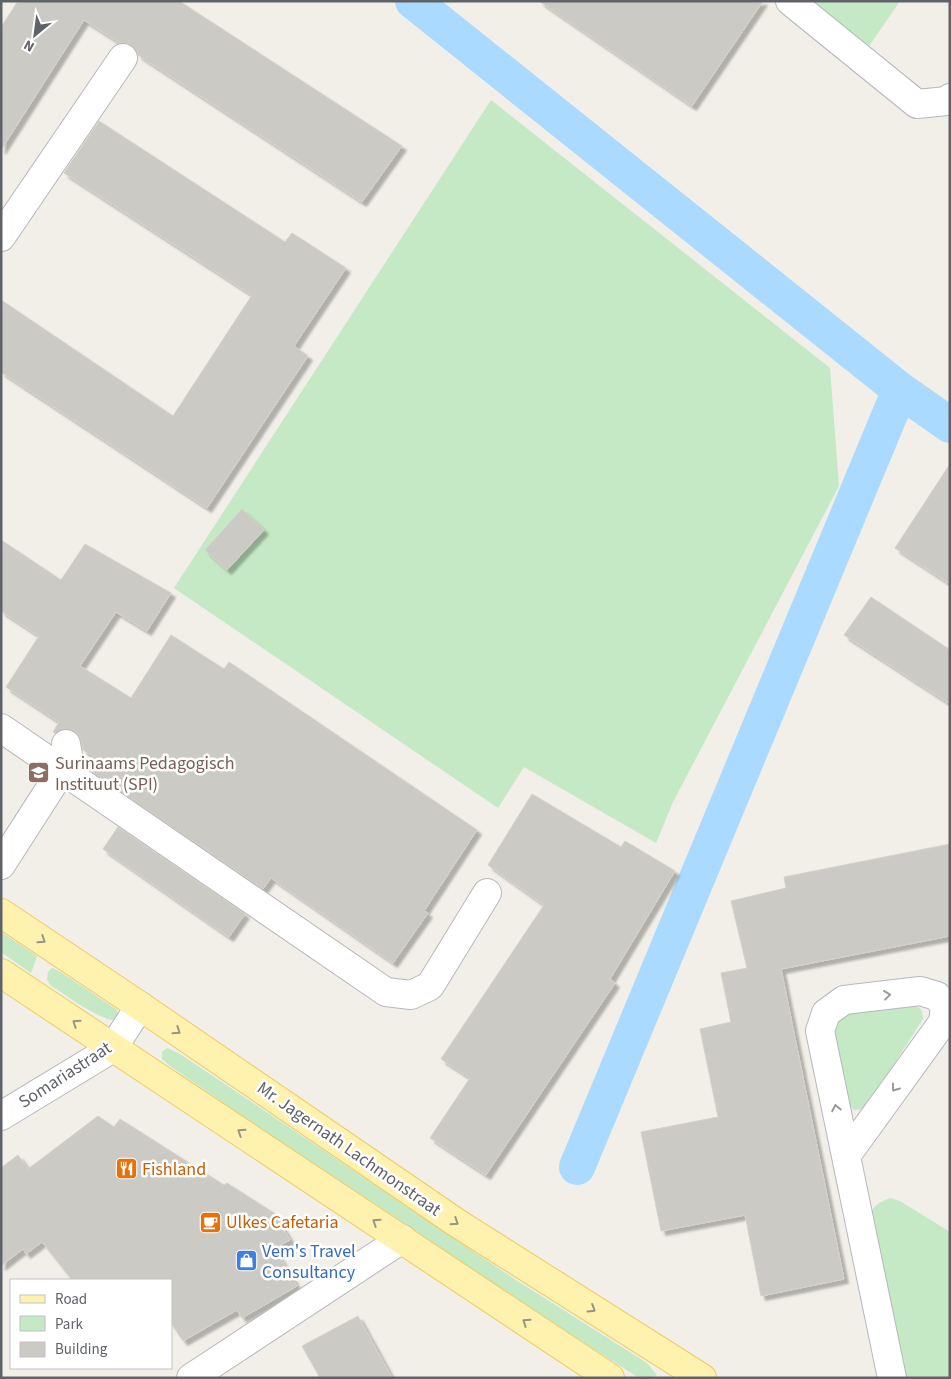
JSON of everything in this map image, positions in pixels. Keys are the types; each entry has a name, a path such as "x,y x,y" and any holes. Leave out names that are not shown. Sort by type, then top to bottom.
{"main road":[{"name":"Mr. Jagernath Lachmonstraat","path":"1,913 457,1223 695,1376"},
{"path":"1,973 610,1378"}],"street":[{"path":"790,1 917,104 947,101 950,98"},
{"path":"1,237 123,58"},
{"path":"1,728 64,757 386,992 411,996 430,986 487,893"},
{"path":"1,865 64,757"},
{"path":"846,1156 943,1022 945,1007 937,996 920,991 844,1000 826,1013 820,1032 892,1378"},
{"name":"Somariastraat","path":"1,1116 113,1048 140,1006"},
{"path":"191,1378 402,1239"}],"green space":[{"path":"806,1 900,1 865,52"},
{"path":"491,100 830,368 839,486 673,802 656,843 524,767 498,808 174,588"},
{"path":"1,932 37,956 31,973 1,952"},
{"path":"52,968 116,1009 119,1016 118,1020 111,1020 93,1013 50,985 47,979 48,972"},
{"path":"914,1003 922,1011 923,1019 865,1109 854,1110 845,1101 832,1031 837,1021 843,1015"},
{"path":"167,1048 180,1054 516,1280 647,1363 657,1375 646,1378 636,1376 520,1302 170,1066 162,1059 162,1052"},
{"path":"890,1198 900,1201 950,1232 950,1378 902,1378 869,1218 877,1205"}],"building":[{"path":"18,1 179,1 402,146 362,202 138,55 131,45 120,43 84,20 1,150 1,27"},
{"path":"539,1 763,1 692,106"},
{"path":"99,121 285,242 292,233 346,268 294,346 308,356 207,508 1,372 1,300 173,416 252,295 64,173"},
{"path":"950,464 950,584 895,548"},
{"path":"242,509 264,530 227,570 205,550"},
{"path":"1,540 61,580 85,544 171,593 147,631 116,612 80,666 131,698 171,635 224,669 229,662 477,830 424,911 428,913 393,963 271,878 263,889 92,772 97,765 90,761 93,756 83,750 78,734 72,730 64,729 53,732 59,722 6,687 39,636 1,611"},
{"path":"871,597 950,650 950,704 844,635"},
{"path":"532,794 621,847 625,841 675,871 610,979 615,983 486,1175 430,1138 470,1078 441,1059 544,905 488,865"},
{"path":"118,827 245,914 229,937 103,849"},
{"path":"950,844 950,936 781,969 844,1279 761,1296 745,1215 661,1231 641,1132 718,1117 700,1029 731,1022 721,973 747,968 731,901 786,888 784,877"},
{"path":"98,1116 114,1127 120,1119 224,1185 227,1183 274,1213 290,1240 274,1248 297,1286 242,1318 237,1310 183,1341 172,1324 172,1279 71,1279 42,1242 26,1254 23,1249 1,1266 1,1168 18,1155 28,1169"},
{"path":"358,1316 392,1378 320,1378 302,1346"}],"waterway":[{"path":"413,1 900,390 950,425"},
{"path":"577,1167 900,390"}],"place":[{"name":"Surinaams Pedagogisch Instituut (SPI)","path":"39,773"},
{"name":"Fishland","path":"126,1169"},
{"name":"Ulkes Cafetaria","path":"210,1222"},
{"name":"Vem's Travel Consultancy","path":"246,1261"}]}
